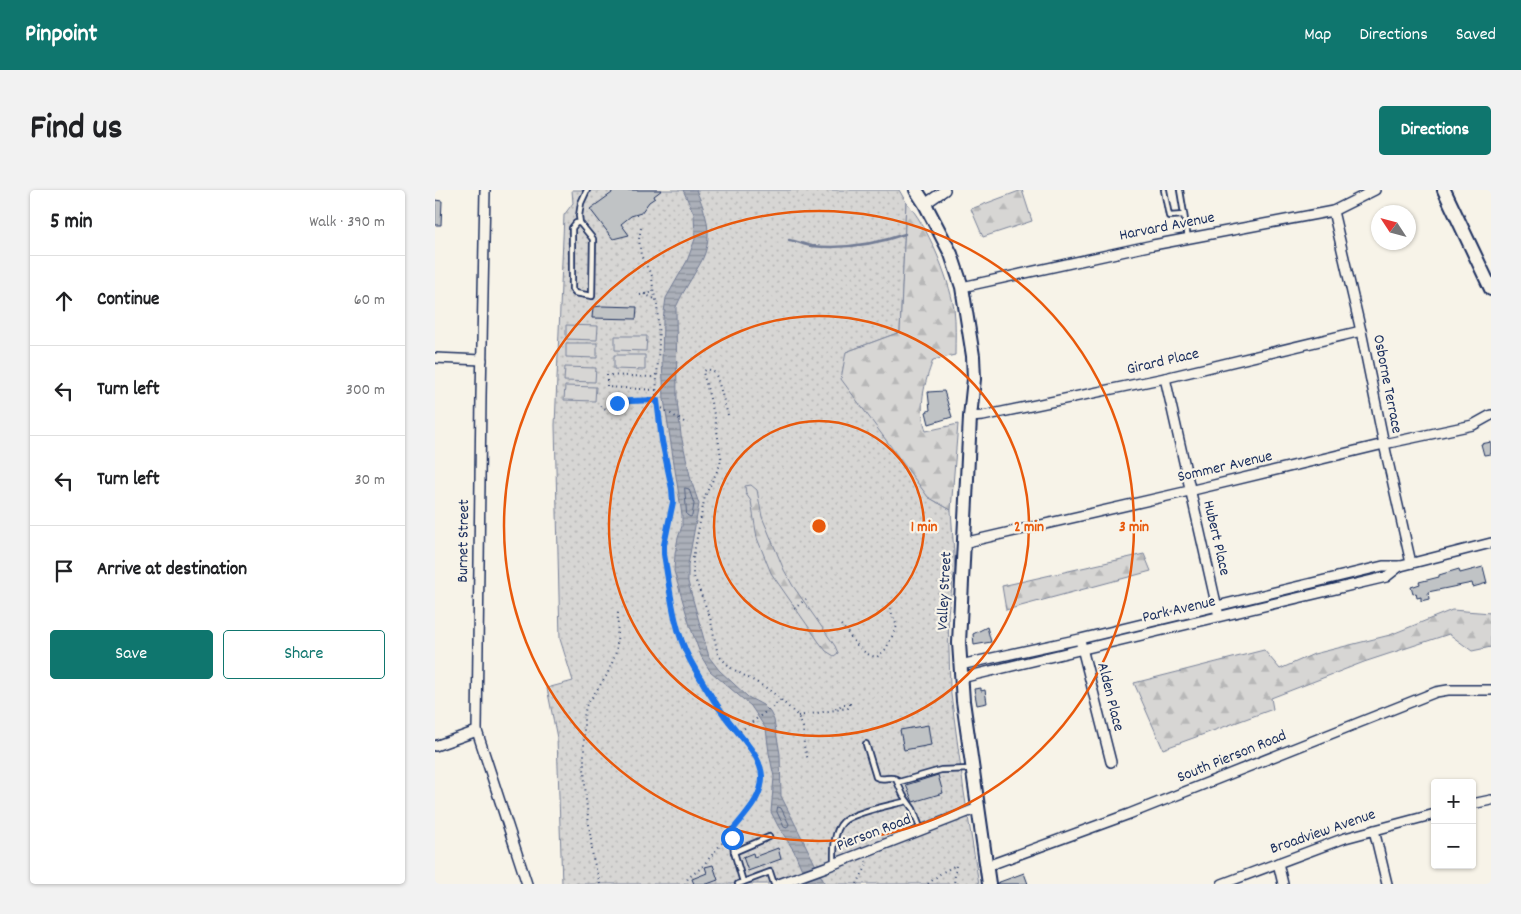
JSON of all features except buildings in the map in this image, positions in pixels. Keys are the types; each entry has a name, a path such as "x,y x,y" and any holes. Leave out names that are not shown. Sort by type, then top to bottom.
{"main road":[{"name":"Valley Street","path":"916,190 951,254 962,287 973,356 974,379 970,417 960,610 960,672 989,884"},
{"path":"1444,190 1491,289"}],"street":[{"name":"Burnet Street","path":"485,190 477,730 527,884"},
{"path":"925,204 945,190"},
{"name":"Harvard Avenue","path":"962,287 1188,238 1333,211 1375,190"},
{"name":"Osborne Terrace","path":"1333,211 1411,563"},
{"name":"Girard Place","path":"970,417 983,416 1165,378 1361,331"},
{"path":"435,358 481,360"},
{"name":"Hubert Place","path":"1165,378 1219,617"},
{"name":"Sommer Avenue","path":"963,543 1384,444 1473,425 1491,415"},
{"name":"Park Avenue","path":"960,672 1080,639 1383,566 1401,566 1491,543"},
{"name":"Park Avenue","path":"960,672 1083,648 1386,577 1401,566"},
{"name":"Alden Place","path":"1080,639 1111,762"},
{"name":"South Pierson Road","path":"987,866 1129,814 1436,692 1448,690 1491,690"},
{"path":"435,746 477,730"},
{"path":"1476,803 1491,800"},
{"name":"Pierson Road","path":"779,884 978,808"},
{"name":"Broadview Avenue","path":"1222,884 1345,838 1431,815"},
{"path":"1374,830 1387,884"},
{"path":"1278,863 1283,884"}],"lane":[{"path":"580,223 576,223 573,228 572,289 575,293 592,296 593,239 580,223 579,210 587,190"},
{"path":"1164,190 1169,216 1184,215"},
{"path":"1180,190 1188,238"},
{"path":"866,744 876,778 892,777 899,782 907,801 913,809 921,831"},
{"path":"899,782 941,770 973,769"},
{"path":"830,866 837,831 843,821 873,809 907,801"},
{"path":"732,831 733,852 740,883 770,872 774,884"},
{"path":"733,852 769,837"}],"path":[{"path":"641,228 639,239 641,256 653,276 657,304 659,342 656,390 662,441 673,502 664,545 664,554 676,622 697,674 758,761 762,776 758,796 732,831 701,868 688,878 685,884"},
{"path":"640,295 654,292"},
{"path":"645,294 655,298 657,304"},
{"path":"728,415 717,377 713,371 707,369 703,372 715,418 721,457 720,465 705,497 693,558 693,574 710,617 718,655 731,668 768,689 798,716 803,727 804,746 808,760"},
{"path":"652,377 657,374"},
{"path":"656,390 607,387 607,375 652,377 657,380"},
{"path":"600,406 606,410 609,406 621,402 657,400"},
{"path":"658,406 684,422"},
{"path":"795,609 806,599"},
{"path":"841,625 863,651 877,658 886,649 897,626 890,604"},
{"path":"600,884 593,858 586,800 583,768 584,717 586,706 607,676 615,656 618,610"},
{"path":"738,733 781,700"},
{"path":"798,716 848,708 850,704 844,704 833,710"},
{"path":"857,884 867,865 865,860"},
{"path":"928,884 941,873 955,865 954,884"}],"green space":[{"path":"572,190 899,190 906,202 900,332 846,352 928,497 951,510 955,569 948,613 950,687 979,884 562,884 557,738 547,688 573,681 560,639 555,425 564,215 573,203"},
{"path":"1022,190 1032,221 983,237 971,209"},
{"path":"906,202 922,224 936,252 947,281 954,308 955,355 933,360 922,404 926,431 958,424 951,510 928,497 841,379 846,352 900,332"},
{"path":"566,325 598,326 597,340 566,339"},
{"path":"615,336 647,336 646,351 615,350"},
{"path":"566,343 597,343 597,358 566,357"},
{"path":"614,355 645,355 645,370 614,369"},
{"path":"565,367 596,368 595,382 564,381"},
{"path":"565,386 596,387 595,401 564,400"},
{"path":"751,485 757,490 762,517 784,570 835,646 838,653 834,656 826,651 819,642 771,573 757,538 751,501 746,494 745,486"},
{"path":"1144,554 1151,571 1006,610 1002,586"},
{"path":"1452,610 1491,613 1491,647 1472,651 1449,634 1364,662 1271,698 1273,709 1163,749 1134,683 1264,650 1280,669 1314,654 1390,635"}],"water":[{"path":"683,190 696,190 706,217 708,235 705,253 701,262 676,307 677,401 681,435 691,480 699,504 688,565 688,582 709,657 719,670 748,697 763,705 770,712 774,720 780,754 781,796 825,884 808,884 794,851 771,812 774,777 766,729 751,706 710,671 701,656 674,571 675,554 682,526 682,515 664,399 662,362 663,319 666,298 687,261 695,239 694,214"}],"waterway":[{"path":"789,240 812,246 836,247 883,241 905,234"}],"route":[{"path":"617,403 657,400 662,441 672,489 673,502 664,545 664,554 676,622 697,674 722,712 753,753 761,768 762,776 758,796 732,831 732,838"}]}
